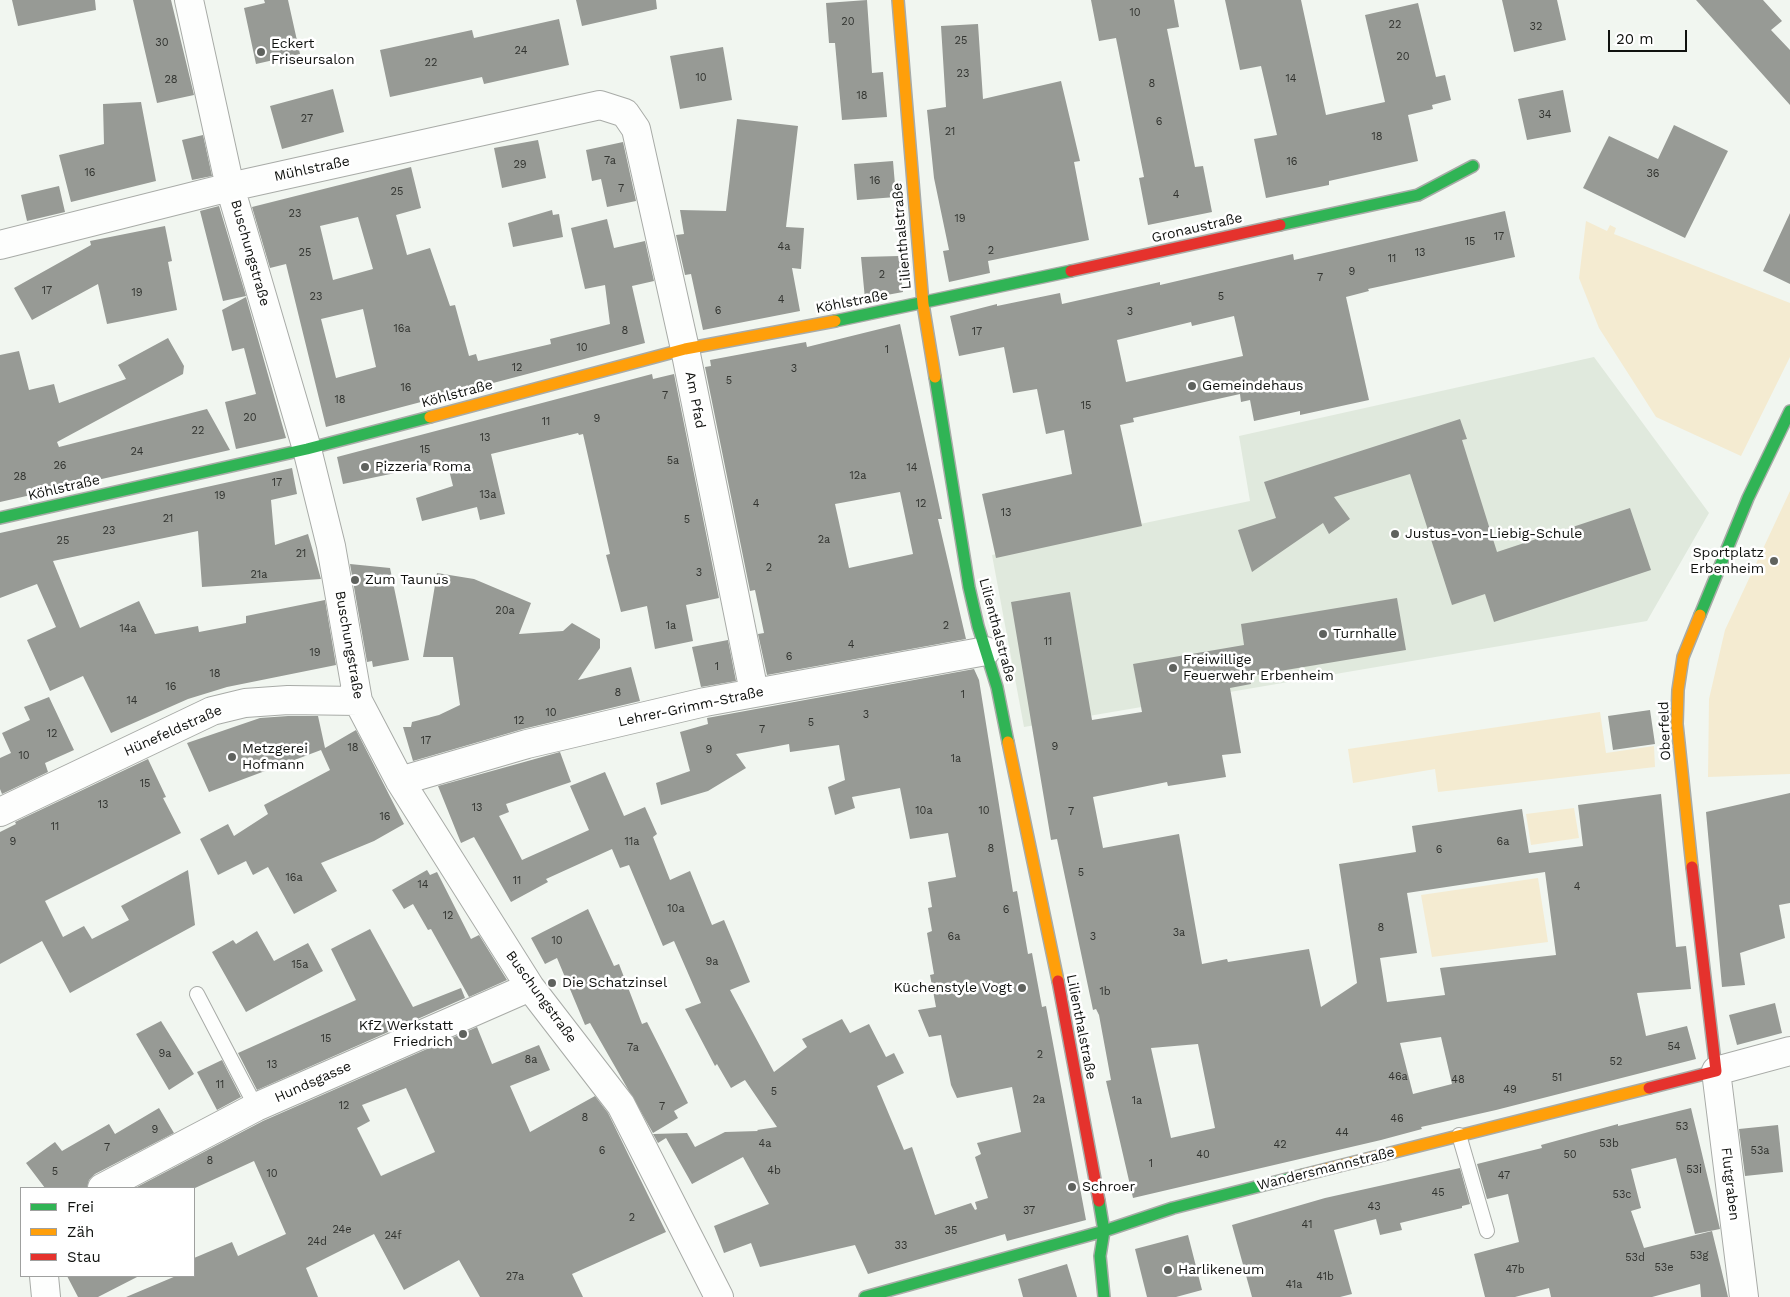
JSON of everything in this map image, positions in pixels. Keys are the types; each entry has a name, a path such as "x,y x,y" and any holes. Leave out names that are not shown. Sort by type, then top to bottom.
{"street":[{"name":"Buschungstraße","path":"189,0 230,187 307,449 332,546 358,701 400,781 530,987 621,1105 719,1297"},
{"name":"Lilienthalstraße","path":"898,0 923,304 969,587 997,687 1062,1002 1104,1232 1100,1256 1104,1297"},
{"name":"Mühlstraße","path":"0,245 230,187 600,105 624,113"},
{"name":"Am Pfad","path":"624,113 636,130 685,349 754,692"},
{"name":"Gronaustraße","path":"923,304 1418,195 1473,166"},
{"name":"Köhlstraße","path":"0,518 307,449 685,349 923,304"},
{"name":"Oberfeld","path":"1716,1071 1684,801 1678,724 1678,690 1684,657 1748,498 1790,410"},
{"name":"Lehrer-Grimm-Straße","path":"400,781 527,744 754,692 986,651"},
{"name":"Hünefeldstraße","path":"0,812 212,711 245,703 271,701 358,701"},
{"name":"Hundsgasse","path":"104,1187 256,1107 530,987"},
{"name":"Wandersmannstraße","path":"865,1297 1104,1232 1173,1208 1790,1051"},
{"name":"Flutgraben","path":"1716,1071 1744,1297"},
{"path":"44,1277 46,1297"}],"lane":[{"path":"197,994 256,1107"},
{"path":"1459,1135 1487,1232"}],"shaded area":[{"path":"1586,221 1607,231 1610,225 1616,228 1614,234 1790,303 1790,357 1741,456 1656,417 1599,328 1579,278"},
{"name":"Justus-von-Liebig-Schule","path":"1594,357 1709,513 1647,621 1024,727 992,555 1250,501 1239,436"},
{"path":"1790,491 1790,774 1708,777 1709,699 1725,630"},
{"path":"1600,712 1606,753 1654,746 1655,767 1438,792 1435,769 1353,783 1348,749"},
{"path":"1574,808 1579,838 1531,845 1526,814"},
{"path":"1538,878 1548,942 1432,957 1421,895"}],"building":[{"path":"12,0 95,0 96,10 18,26"},
{"path":"133,0 171,0 194,95 157,103"},
{"path":"264,0 288,0 300,54 256,64 244,8 265,3"},
{"path":"576,0 656,0 657,9 582,26"},
{"path":"867,0 872,73 883,72 887,117 842,120 835,43 829,43 826,3"},
{"path":"1091,0 1174,0 1179,27 1167,29 1195,167 1203,166 1212,212 1148,225 1139,178 1144,177 1116,38 1099,41"},
{"path":"1225,0 1301,0 1326,115 1385,102 1365,15 1418,3 1436,77 1445,75 1451,100 1432,105 1433,109 1408,115 1418,161 1329,181 1329,185 1266,198 1254,139 1277,135 1261,66 1240,70"},
{"path":"1502,0 1557,0 1566,40 1514,52"},
{"path":"1696,0 1763,0 1782,21 1771,30 1790,50 1790,105"},
{"path":"559,19 569,65 484,84 482,77 390,97 380,50 472,30 474,38"},
{"path":"978,24 983,99 1061,81 1080,161 1074,162 1089,240 988,261 990,273 949,282 943,251 949,250 934,178 927,110 946,107 941,26"},
{"path":"723,47 732,100 680,109 670,56"},
{"path":"333,89 344,132 282,149 270,106"},
{"path":"1563,90 1571,132 1527,140 1518,99"},
{"path":"141,102 156,181 71,202 59,155 104,144 103,104"},
{"path":"737,119 798,126 786,227 804,228 801,269 792,268 800,311 703,330 691,274 685,275 676,235 684,234 680,210 726,211"},
{"path":"1674,125 1728,151 1685,238 1583,188 1609,136 1658,159"},
{"path":"203,135 212,176 192,180 182,140"},
{"path":"538,140 546,178 502,188 494,148"},
{"path":"623,142 636,201 607,207 601,179 592,181 586,150"},
{"path":"893,161 896,197 857,200 854,164"},
{"path":"411,167 421,208 396,215 407,255 430,248 450,306 455,305 469,356 476,354 478,361 551,344 550,339 610,324 605,285 585,289 571,228 607,219 614,248 645,241 654,281 632,286 645,343 326,427 286,264 270,268 252,207","holes":["358,217 373,269 333,280 320,226","363,309 376,367 336,378 321,319"]},
{"path":"59,186 65,212 27,221 21,195"},
{"path":"219,206 246,296 223,301 200,211"},
{"path":"552,210 553,215 559,214 563,237 513,247 508,223"},
{"path":"1505,211 1515,257 1368,289 1369,291 1346,297 1369,400 1300,415 1300,411 1254,421 1250,400 1241,402 1240,394 1133,418 1134,422 1120,425 1142,526 996,558 982,494 1072,474 1064,430 1046,434 1037,389 1013,393 1004,347 959,356 950,316 997,304 997,306 1060,293 1062,304 1160,282 1160,285 1293,254 1294,260","holes":["1234,316 1243,356 1126,382 1117,340 1191,322 1192,326"]},
{"path":"1790,213 1790,284 1763,271"},
{"path":"165,226 172,261 168,262 177,310 107,324 98,284 32,320 14,288 91,245 90,241"},
{"path":"899,256 903,292 865,299 861,257"},
{"path":"246,297 286,438 236,449 225,402 256,394 244,348 232,351 222,310"},
{"path":"900,324 942,519 938,519 966,639 767,675 758,634 764,633 755,590 750,591 705,367 711,366 710,360 806,342 807,347","holes":["900,492 913,554 849,568 835,504"]},
{"path":"168,338 184,366 183,374 57,442 59,447 207,409 230,450 0,502 0,355 19,351 29,390 54,384 59,403 126,379 118,365"},
{"path":"652,374 653,379 674,374 719,598 686,605 693,641 655,649 647,606 621,612 606,555 610,554 583,434 579,435 578,433 491,454 505,514 480,520 477,507 422,521 416,498 453,486 447,462 343,484 337,457"},
{"path":"1460,419 1467,439 1462,440 1497,552 1630,508 1651,570 1494,622 1485,594 1452,605 1410,474 1334,497 1350,519 1329,534 1323,523 1252,572 1238,530 1276,518 1264,482"},
{"path":"292,468 297,494 271,500 275,545 308,534 321,579 202,587 198,531 53,561 80,628 139,601 155,634 198,626 199,632 246,623 246,616 325,600 336,665 227,687 188,699 111,733 83,676 50,691 27,640 56,627 37,584 0,598 0,533"},
{"path":"350,564 390,568 409,660 373,667 372,661 367,662"},
{"path":"437,573 474,579 531,603 519,634 563,631 572,623 600,639 600,648 578,680 631,667 640,701 523,729 413,761 403,727 411,727 412,722 439,715 460,705 453,657 423,657"},
{"path":"1070,592 1092,720 1142,712 1133,664 1244,645 1241,624 1397,598 1406,650 1250,676 1251,684 1230,688 1241,753 1222,755 1226,777 1168,786 1167,782 1093,797 1103,848 1179,834 1202,964 1227,959 1228,962 1309,949 1321,1007 1357,983 1339,864 1416,852 1412,826 1522,809 1529,853 1583,846 1578,805 1661,794 1676,947 1686,946 1691,989 1637,993 1646,1036 1687,1026 1696,1059 1496,1110 1421,1127 1422,1129 1381,1140 1133,1198 1106,1081 1111,1080 1099,1015 1096,1009 1093,1010 1057,839 1051,840 1011,602","holes":["1545,872 1556,955 1440,968 1445,995 1387,1002 1380,958 1417,953 1407,893","1441,1037 1452,1084 1413,1094 1400,1043","1198,1044 1215,1128 1171,1138 1151,1048"]},
{"path":"728,640 736,681 701,687 692,647"},
{"path":"974,669 979,680 1013,892 1017,891 1028,954 1032,953 1042,1007 1046,1006 1086,1220 1007,1241 1005,1234 868,1274 855,1245 760,1267 751,1243 724,1253 714,1226 769,1204 743,1157 692,1184 666,1138 658,1143 653,1134 687,1133 695,1147 725,1132 758,1131 777,1127 745,1080 731,1088 717,1064 715,1066 685,1009 701,1003 674,941 663,946 629,865 620,868 612,849 546,879 548,882 511,902 474,837 461,843 438,786 560,752 571,782 506,804 509,812 499,816 522,860 589,830 570,786 605,772 624,816 645,807 657,834 653,837 670,880 690,871 712,925 724,920 750,982 730,990 774,1072 807,1047 802,1039 842,1019 850,1033 869,1024 886,1057 894,1053 904,1073 877,1086 904,1150 912,1147 935,1215 971,1203 975,1210 977,1209 975,1202 988,1198 975,1157 981,1154 977,1143 1021,1132 1012,1087 957,1098 951,1085 941,1035 929,1037 918,1010 936,1007 930,975 934,974 927,933 932,931 928,908 932,907 928,882 956,877 948,833 910,839 900,788 852,797 855,808 835,815 828,787 845,780 839,745 790,752 789,744 736,754 746,768 708,791 661,805 656,783 690,771 680,732 708,724 707,718"},
{"path":"49,697 74,750 45,763 48,772 2,794 0,789 0,758 11,753 2,733 30,720 24,707"},
{"path":"1650,710 1655,744 1613,750 1608,716"},
{"path":"318,716 325,748 356,730 404,824 374,841 321,863 337,891 294,914 268,867 253,875 246,861 218,875 200,839 228,824 234,836 268,814 264,805 330,770 321,750 209,792 187,743 260,718"},
{"path":"148,759 166,797 163,798 181,833 45,901 63,937 84,926 92,939 129,920 121,906 188,870 195,925 70,993 42,941 0,964 0,832 16,824 15,822"},
{"path":"1790,793 1790,903 1779,905 1785,938 1740,953 1745,985 1722,987 1706,812"},
{"path":"427,870 430,875 437,872 471,939 479,935 507,980 469,997 431,929 428,930 413,904 404,909 392,890"},
{"path":"588,909 614,966 619,964 642,1024 647,1022 688,1103 674,1111 678,1118 653,1133 590,1023 585,1025 557,958 545,964 531,938"},
{"path":"370,929 413,1007 461,988 465,998 257,1090 238,1053 356,1000 331,949"},
{"path":"257,931 274,961 308,943 323,971 246,1012 212,952 233,940 236,944"},
{"path":"1775,1003 1782,1033 1737,1045 1729,1015"},
{"path":"161,1021 194,1074 169,1090 136,1034"},
{"path":"477,1027 492,1064 539,1045 550,1070 510,1086 530,1132 595,1096 608,1113 666,1232 572,1274 583,1297 480,1297 459,1260 404,1290 374,1234 306,1268 318,1297 126,1297 174,1277 195,1277 195,1258 232,1242 238,1256 286,1234 254,1161 195,1188 137,1187 263,1121","holes":["406,1088 435,1152 381,1176 357,1128 370,1121 362,1105"]},
{"path":"222,1060 241,1097 217,1110 197,1072"},
{"path":"159,1108 174,1133 95,1174 89,1180 87,1187 44,1187 26,1163 55,1142 62,1151 109,1124 115,1134"},
{"path":"1691,1108 1720,1229 1695,1234 1676,1158 1631,1169 1641,1208 1631,1211 1644,1248 1712,1231 1728,1297 1701,1297 1700,1284 1652,1297 1551,1297 1549,1288 1515,1297 1485,1297 1474,1254 1519,1242 1508,1194 1487,1199 1477,1164 1542,1148 1541,1145 1618,1124 1618,1126"},
{"path":"1778,1125 1783,1172 1745,1176 1739,1129"},
{"path":"1460,1168 1470,1204 1462,1206 1462,1208 1400,1223 1402,1230 1380,1235 1376,1219 1334,1230 1352,1294 1340,1297 1252,1297 1232,1225 1325,1198"},
{"name":"Harlikeneum","path":"1188,1235 1202,1290 1176,1297 1147,1297 1135,1249"},
{"path":"1067,1264 1077,1297 1023,1297 1018,1279"},
{"path":"68,1277 137,1277 98,1297 78,1297"}],"traffic: fast":[{"path":"1280,225 1418,195 1473,166"},
{"path":"835,321 1071,271"},
{"path":"935,377 969,587 978,626 997,687 1008,742"},
{"path":"1700,615 1748,498 1790,411"},
{"path":"0,518 307,449 430,417"},
{"path":"865,1297 1104,1231 1173,1208 1303,1175"},
{"path":"1099,1201 1104,1231 1100,1256 1104,1297"}],"traffic: slow":[{"path":"898,0 923,304 935,377"},
{"path":"430,417 685,349 835,321"},
{"path":"1692,867 1677,724 1678,690 1683,657 1700,615"},
{"path":"1008,742 1058,981"},
{"path":"1303,1175 1649,1088"}],"traffic: jam":[{"path":"1071,271 1280,225"},
{"path":"1649,1088 1716,1071 1692,867"},
{"path":"1058,981 1099,1201"}],"place":[{"name":"Eckert Friseursalon","path":"261,52"},
{"name":"Gemeindehaus","path":"1192,386"},
{"name":"Pizzeria Roma","path":"365,467"},
{"name":"Justus-von-Liebig-Schule","path":"1395,534"},
{"name":"Sportplatz Erbenheim","path":"1774,561"},
{"name":"Zum Taunus","path":"355,580"},
{"name":"Turnhalle","path":"1323,634"},
{"name":"Freiwillige Feuerwehr Erbenheim","path":"1173,668"},
{"name":"Metzgerei Hofmann","path":"232,757"},
{"name":"Die Schatzinsel","path":"552,983"},
{"name":"Küchenstyle Vogt","path":"1022,988"},
{"name":"KfZ Werkstatt Friedrich","path":"463,1034"},
{"name":"Schroer","path":"1072,1187"},
{"name":"Harlikeneum","path":"1168,1270"}]}
